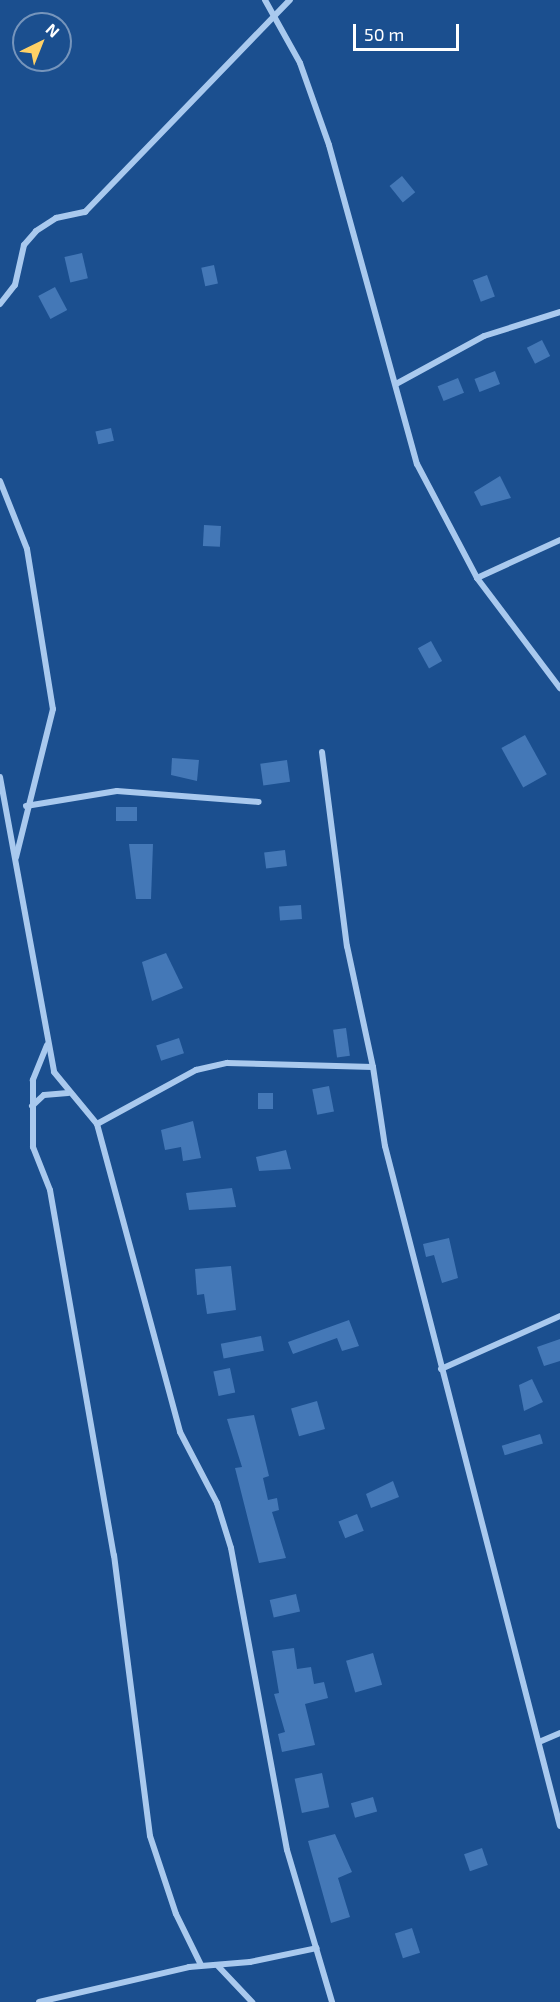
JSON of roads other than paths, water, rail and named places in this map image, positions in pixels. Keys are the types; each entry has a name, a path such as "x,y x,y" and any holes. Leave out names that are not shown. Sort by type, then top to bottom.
{"street":[{"path":"265,0 300,63 329,146 417,464 477,578 560,688"},
{"path":"0,304 15,285 24,245 36,231 56,218 85,212 290,0"},
{"path":"396,384 484,336 560,312"},
{"path":"0,481 27,549 53,709 26,806 16,861"},
{"path":"477,578 560,540"},
{"path":"322,752 347,946 373,1066 385,1146 560,1826"},
{"path":"0,777 47,1045 54,1072 68,1093 97,1124 180,1432 217,1503 231,1548 287,1850 332,2002"},
{"path":"26,806 117,790 259,802"},
{"path":"47,1045 33,1080 33,1147 50,1190 129,1648 150,1836 176,1914 201,1965"},
{"path":"97,1124 196,1070 226,1063 373,1066"},
{"path":"32,1106 44,1095 68,1093"},
{"path":"441,1369 560,1317"},
{"path":"539,1742 560,1733"},
{"path":"39,2002 201,1965 218,1966 317,1948"},
{"path":"218,1966 252,2002"}]}
